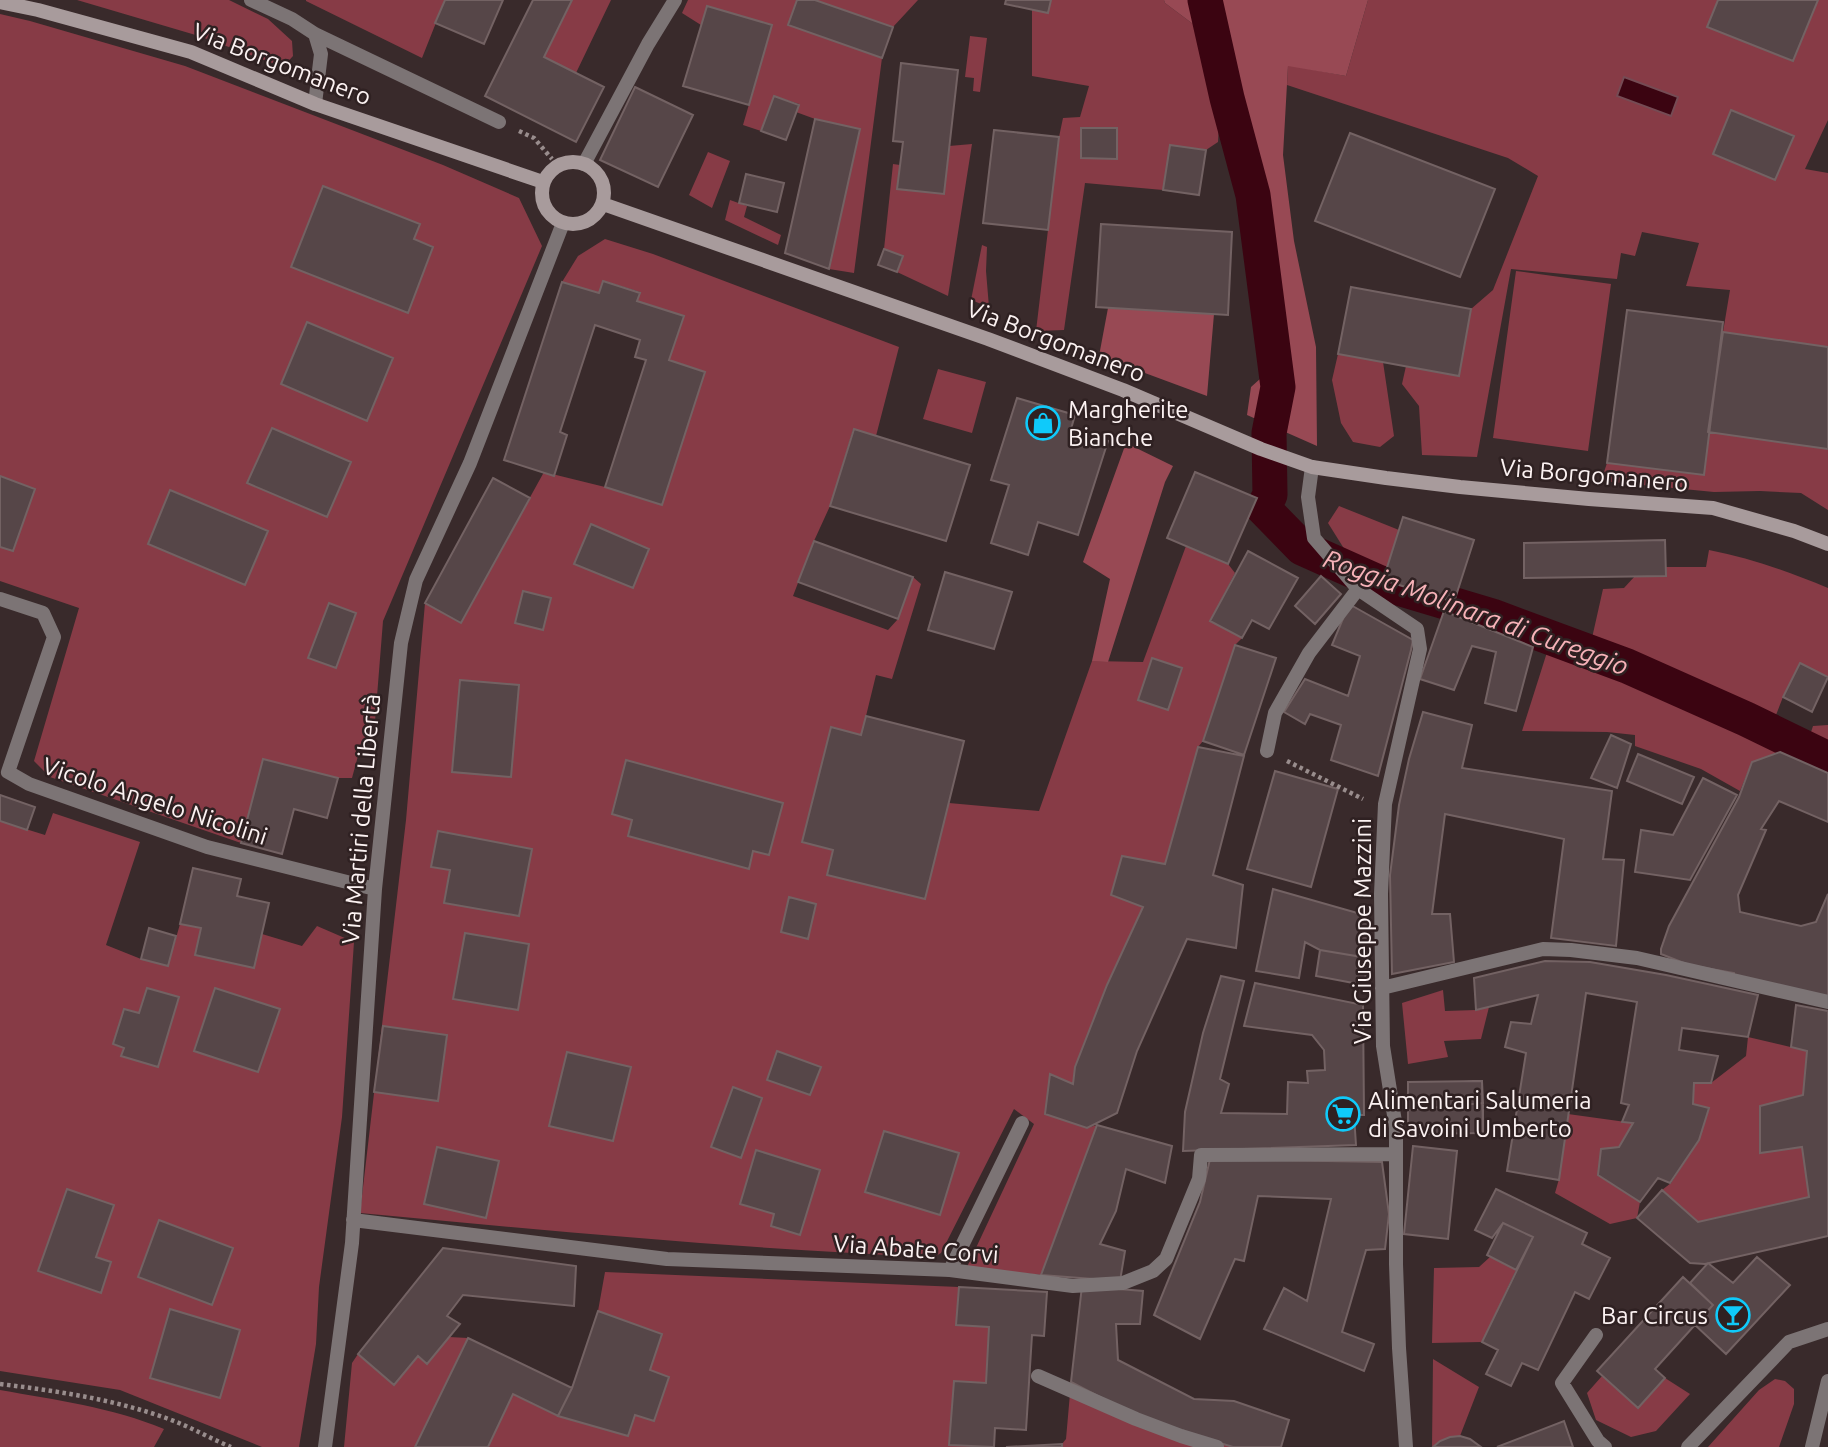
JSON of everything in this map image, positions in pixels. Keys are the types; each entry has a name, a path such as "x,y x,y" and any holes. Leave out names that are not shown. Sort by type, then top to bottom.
{"main road":[{"name":"Via Borgomanero","path":"0,2 191,52 315,104 543,182"},
{"path":"575,161 584,163 599,175 603,184 603,204 591,219 572,225 563,223 546,211 542,202 543,182 557,166 575,161"},
{"name":"Via Borgomanero","path":"603,204 988,339 1312,467 1473,488 1713,508 1794,531 1828,544"}],"street":[{"path":"251,0 292,19 315,34 499,122"},
{"path":"584,163 648,44 675,0"},
{"path":"315,34 321,54 315,104"},
{"name":"Via Martiri della Libertà","path":"325,1447 352,1243 375,889 401,643 416,580 470,463 563,223"},
{"name":"Via Giuseppe Mazzini","path":"1312,467 1308,497 1314,538 1358,589 1417,629 1420,649 1385,804 1381,894 1383,1045 1396,1128 1399,1370 1406,1447"},
{"path":"1267,751 1275,713 1309,653 1358,589"},
{"name":"Vicolo Angelo Nicolini","path":"0,599 43,613 54,637 8,772 29,784 207,847 375,889"},
{"path":"1382,988 1543,949 1637,958 1828,1002"},
{"path":"950,1270 1022,1123"},
{"name":"Via Abate Corvi","path":"353,1220 667,1259 950,1270 1073,1286 1123,1283 1153,1271 1166,1258 1199,1179 1201,1155 1396,1154"},
{"path":"1688,1447 1789,1342 1828,1329"},
{"path":"1597,1335 1563,1383 1598,1441 1605,1447"},
{"path":"1038,1376 1136,1419 1217,1447"},
{"path":"1812,1447 1828,1381"}],"path":[{"path":"499,122 534,138 557,166"},
{"path":"1267,751 1364,799 1385,804"},
{"path":"0,1384 108,1401 168,1419 232,1447"}],"shaded area":[{"path":"77,0 229,0 268,19 292,41 293,56 283,67 199,36"},
{"path":"306,0 445,0 422,58"},
{"path":"572,0 611,0 576,73 544,57"},
{"path":"688,0 918,0 893,27 882,58 854,273 829,269 860,129 796,112 799,104 774,96 761,131 743,125 772,25 707,6 701,25 682,13"},
{"path":"1051,0 1164,0 1193,24 1220,108 1218,142 1206,150 1170,145 1163,190 1085,183 1064,330 1036,331 1063,118 1080,117 1089,86 1032,76 1032,9"},
{"path":"1164,0 1368,0 1346,76 1288,66 1283,155 1294,241 1316,347 1317,446 1247,415 1251,387 1270,370 1275,313 1264,195 1242,135 1221,18 1193,24"},
{"path":"1368,0 1828,0 1828,120 1805,169 1828,173 1828,347 1723,332 1730,290 1686,286 1699,243 1642,232 1635,256 1621,253 1617,279 1511,269 1477,457 1422,455 1419,406 1402,384 1406,366 1459,375 1471,309 1493,290 1538,176 1508,158 1287,85 1288,65 1346,76"},
{"path":"0,14 185,66 443,165 519,198 542,246 383,621 374,734 361,745 352,778 338,778 263,759 241,843 50,777 34,761 79,608 0,581"},
{"path":"970,36 987,38 980,92 973,91 974,78 965,77"},
{"path":"1624,77 1678,97 1671,116 1617,96"},
{"path":"972,144 948,296 897,272 903,257 884,249 893,164 900,165 898,189 944,194 949,146"},
{"path":"708,152 730,161 712,208 689,195"},
{"path":"730,200 747,206 744,217 781,235 778,245 725,220"},
{"path":"605,239 653,254 899,347 876,436 853,430 830,506 793,596 888,630 898,619 913,577 921,584 892,679 876,675 866,716 964,741 949,803 1039,811 1092,661 1143,662 1186,546 1228,564 1235,573 1210,621 1242,638 1235,645 1203,741 1198,747 1165,864 1122,856 1111,895 1143,907 1107,985 1075,1067 1073,1084 1050,1075 1045,1114 1087,1128 1097,1125 1041,1275 967,1267 1034,1124 1014,1109 941,1253 934,1257 718,1244 360,1213 406,820 425,603 461,622 544,472 662,505 704,372 669,360 684,317 637,301 640,292 604,281 599,293 562,282 578,256"},
{"path":"982,245 987,247 989,307 971,300"},
{"path":"1516,271 1611,284 1588,451 1493,438"},
{"path":"1108,308 1214,314 1207,396 1099,356"},
{"path":"1338,354 1383,362 1394,436 1380,447 1353,442 1341,423 1332,380"},
{"path":"938,369 986,382 972,433 923,419"},
{"path":"1708,432 1828,449 1828,510 1801,493 1714,492 1601,481 1607,463"},
{"path":"1126,443 1173,466 1165,482 1108,662 1092,661 1110,579 1083,562"},
{"path":"1339,506 1399,530 1422,592 1415,609 1368,587 1328,523"},
{"path":"1709,550 1770,566 1828,588 1828,677 1800,663 1767,738 1807,744 1813,726 1828,725 1828,773 1780,752 1752,762 1740,791 1701,769 1635,746 1635,735 1522,731 1549,646 1529,637 1534,615 1592,638 1603,589 1624,588 1635,576 1665,576 1666,567 1706,567"},
{"path":"53,813 140,842 106,945 168,966 180,924 201,928 195,955 254,968 262,934 302,946 317,926 354,942 342,1117 319,1287 316,1344 299,1447 262,1447 120,1390 0,1371 0,821 45,835"},
{"path":"1443,990 1445,1011 1489,1007 1481,1039 1444,1041 1448,1057 1408,1064 1402,1003"},
{"path":"1748,1037 1807,1051 1803,1095 1760,1106 1760,1152 1802,1147 1809,1197 1698,1222 1662,1190 1671,1183 1699,1140 1709,1109 1693,1104 1694,1083 1711,1083 1746,1056"},
{"path":"1568,1114 1633,1123 1619,1147 1601,1149 1598,1175 1640,1202 1637,1218 1610,1224 1555,1193"},
{"path":"1490,1257 1516,1270 1482,1342 1432,1343 1434,1268 1479,1267"},
{"path":"605,1272 959,1287 957,1324 989,1327 986,1383 954,1382 949,1444 985,1447 488,1447 513,1394 558,1416 628,1436 635,1415 654,1421 669,1377 650,1370 662,1334 598,1311"},
{"path":"449,1337 468,1338 415,1447 344,1447 352,1363 358,1354 394,1384 418,1356 427,1364"},
{"path":"1433,1359 1479,1387 1460,1436 1445,1447 1432,1447"},
{"path":"1602,1376 1638,1408 1665,1378 1690,1394 1656,1431 1631,1437 1596,1420 1587,1393"},
{"path":"1775,1379 1785,1381 1794,1389 1794,1404 1779,1447 1708,1447 1759,1390"},
{"path":"1071,1382 1142,1419 1233,1447 1006,1447 1062,1444 1066,1439"},
{"path":"0,1390 104,1410 164,1429 154,1447 0,1447"}],"building":[{"path":"445,0 503,0 484,44 435,23"},
{"path":"533,0 572,0 544,57 604,87 576,142 485,96"},
{"path":"797,0 815,0 893,27 882,58 788,25"},
{"path":"1006,0 1051,0 1048,13 1005,4"},
{"path":"1718,0 1818,0 1793,61 1707,27"},
{"path":"707,6 772,25 749,105 683,86"},
{"path":"901,63 958,70 944,194 897,189 903,142 893,141"},
{"path":"635,87 693,115 658,187 600,160"},
{"path":"774,96 799,105 786,140 761,131"},
{"path":"1731,110 1794,136 1775,180 1713,154"},
{"path":"815,119 860,129 829,269 785,253"},
{"path":"1081,128 1117,128 1117,159 1081,158"},
{"path":"994,130 1059,137 1048,230 983,223"},
{"path":"1350,133 1495,189 1460,277 1315,221"},
{"path":"1170,145 1206,150 1199,195 1163,190"},
{"path":"746,174 784,183 777,212 739,203"},
{"path":"323,186 420,224 414,239 433,247 408,313 291,267"},
{"path":"1101,224 1232,232 1228,315 1096,307"},
{"path":"884,249 903,256 897,272 878,265"},
{"path":"603,281 640,293 637,301 684,316 669,360 705,372 662,505 605,487 646,360 635,357 640,340 595,325 560,432 567,435 554,476 504,460 562,282 599,293"},
{"path":"1351,287 1471,309 1459,376 1338,354"},
{"path":"1627,310 1723,322 1704,475 1607,463"},
{"path":"307,322 393,358 367,421 281,384"},
{"path":"1723,332 1828,347 1828,449 1708,432"},
{"path":"1017,398 1075,415 1071,429 1108,441 1078,535 1038,522 1028,555 991,543 1009,485 991,480"},
{"path":"272,428 351,462 327,517 247,483"},
{"path":"854,429 970,465 946,541 830,506"},
{"path":"1195,472 1257,498 1228,564 1167,538"},
{"path":"0,476 35,489 13,551 0,547"},
{"path":"493,478 530,498 461,623 425,603"},
{"path":"170,490 268,531 245,585 148,544"},
{"path":"1403,517 1474,540 1454,602 1383,580"},
{"path":"591,524 649,549 633,588 574,564"},
{"path":"1665,540 1666,576 1524,578 1524,543"},
{"path":"814,541 913,577 898,619 798,582"},
{"path":"1248,551 1298,578 1269,629 1252,620 1242,638 1210,621"},
{"path":"945,572 1012,592 994,649 928,630"},
{"path":"1321,576 1341,594 1315,624 1295,606"},
{"path":"523,591 551,598 543,630 515,623"},
{"path":"329,603 356,613 336,668 308,658"},
{"path":"1349,604 1413,640 1378,776 1331,760 1341,725 1310,714 1305,724 1284,712 1305,679 1348,696 1360,656 1332,645"},
{"path":"1444,611 1533,647 1516,711 1485,703 1496,652 1472,646 1454,690 1420,679"},
{"path":"1235,645 1276,658 1244,755 1203,741"},
{"path":"1152,658 1182,668 1168,710 1138,700"},
{"path":"1800,663 1828,677 1812,712 1783,697"},
{"path":"460,680 519,685 511,777 452,772"},
{"path":"1423,712 1472,725 1462,768 1612,791 1603,859 1624,860 1616,946 1551,938 1564,839 1445,814 1432,914 1450,914 1454,962 1392,974 1390,875 1399,805"},
{"path":"866,716 964,741 925,899 827,875 833,850 802,842 831,727 861,735"},
{"path":"1611,735 1631,744 1617,788 1591,778"},
{"path":"1198,747 1244,756 1213,875 1243,885 1236,948 1187,939 1137,1051 1117,1113 1087,1128 1045,1114 1050,1074 1073,1084 1075,1067 1107,985 1143,907 1111,895 1122,856 1165,864"},
{"path":"1780,752 1828,773 1828,822 1779,801 1761,829 1766,830 1738,895 1740,912 1801,926 1816,922 1828,894 1828,997 1734,976 1734,973 1689,965 1661,954 1669,926 1739,797 1752,762"},
{"path":"1638,754 1694,777 1682,804 1627,781"},
{"path":"263,759 338,778 327,818 294,809 282,854 241,843"},
{"path":"626,760 783,803 769,855 753,851 749,869 628,836 632,820 612,814"},
{"path":"1275,771 1338,789 1311,887 1247,869"},
{"path":"1703,778 1737,795 1690,880 1635,872 1641,830 1673,835"},
{"path":"0,795 35,807 27,830 0,821"},
{"path":"438,831 532,849 519,916 444,903 450,870 431,867"},
{"path":"193,868 241,879 237,896 269,903 254,968 195,955 201,928 180,924"},
{"path":"1273,889 1368,916 1368,958 1320,950 1305,942 1299,978 1256,971"},
{"path":"789,897 816,904 808,939 781,932"},
{"path":"149,928 176,936 168,966 141,959"},
{"path":"465,933 529,944 518,1010 453,999"},
{"path":"1320,950 1368,958 1364,985 1316,976"},
{"path":"1545,961 1590,962 1758,995 1748,1037 1682,1028 1679,1050 1718,1056 1711,1083 1694,1083 1693,1104 1709,1108 1699,1140 1670,1183 1658,1178 1640,1202 1598,1175 1601,1149 1619,1147 1633,1123 1622,1122 1629,1105 1621,1103 1637,1002 1586,993 1559,1180 1507,1171 1526,1053 1505,1047 1511,1022 1531,1024 1538,995 1476,1010 1474,978"},
{"path":"1221,976 1244,981 1220,1079 1229,1084 1221,1113 1287,1114 1288,1082 1308,1083 1307,1071 1325,1070 1324,1050 1312,1035 1244,1026 1255,983 1363,1005 1364,1115 1354,1115 1356,1145 1183,1151 1185,1112 1203,1033"},
{"path":"147,988 179,997 158,1067 121,1056 124,1048 113,1044 124,1009 139,1013"},
{"path":"215,988 280,1009 258,1072 194,1051"},
{"path":"1796,1005 1828,1011 1828,1236 1705,1264 1690,1263 1637,1218 1662,1190 1698,1222 1809,1197 1802,1147 1760,1153 1760,1106 1803,1095 1807,1051 1791,1047"},
{"path":"383,1026 447,1035 438,1101 374,1092"},
{"path":"777,1051 821,1067 810,1095 767,1080"},
{"path":"567,1052 631,1067 613,1141 549,1126"},
{"path":"1482,1081 1483,1133 1408,1134 1408,1082"},
{"path":"1482,1081 1483,1103 1408,1110 1408,1082"},
{"path":"733,1087 762,1098 741,1158 711,1147"},
{"path":"1483,1103 1483,1133 1408,1134 1408,1110"},
{"path":"1097,1125 1172,1146 1165,1183 1126,1169 1116,1211 1100,1244 1125,1251 1120,1281 1041,1275"},
{"path":"884,1131 959,1153 940,1215 865,1192"},
{"path":"1413,1146 1457,1151 1448,1239 1404,1234"},
{"path":"437,1147 499,1161 486,1218 424,1204"},
{"path":"756,1150 820,1170 800,1235 771,1226 774,1214 740,1204"},
{"path":"1210,1159 1382,1162 1389,1214 1385,1249 1366,1250 1342,1332 1374,1344 1364,1371 1264,1329 1284,1288 1307,1301 1331,1199 1258,1196 1244,1261 1235,1259 1200,1339 1154,1315 1200,1202"},
{"path":"67,1189 114,1205 96,1257 111,1262 101,1293 38,1271"},
{"path":"1496,1189 1587,1233 1582,1244 1610,1258 1589,1299 1575,1292 1538,1370 1522,1363 1511,1386 1486,1374 1498,1350 1482,1342 1533,1237 1503,1223 1492,1238 1475,1230"},
{"path":"159,1220 233,1248 212,1305 138,1277"},
{"path":"1503,1223 1533,1237 1516,1270 1487,1255"},
{"path":"443,1248 576,1266 574,1306 463,1295 447,1316 460,1324 427,1364 418,1356 394,1385 358,1354"},
{"name":"Bar Circus","path":"1757,1257 1790,1285 1726,1354 1695,1325 1713,1305 1690,1283 1708,1263 1733,1283"},
{"path":"1683,1277 1713,1305 1655,1369 1665,1378 1638,1408 1597,1371"},
{"path":"1082,1286 1143,1291 1140,1324 1116,1324 1118,1360 1194,1399 1234,1401 1289,1420 1281,1447 1233,1447 1142,1419 1071,1382"},
{"path":"959,1287 1047,1292 1044,1336 1032,1335 1026,1430 995,1428 994,1447 949,1445 954,1381 986,1383 989,1327 956,1325"},
{"path":"170,1309 240,1330 220,1398 150,1378"},
{"path":"598,1311 662,1334 650,1370 669,1377 654,1421 635,1415 628,1436 558,1416 572,1388"},
{"path":"468,1338 572,1388 558,1416 513,1394 488,1447 415,1447"},
{"path":"1564,1421 1573,1447 1497,1447"},
{"path":"1460,1436 1481,1447 1433,1447 1440,1441"},
{"path":"1062,1444 1062,1447 1006,1447"}],"waterway":[{"name":"Roggia Molinara di Cureggio","path":"1205,0 1253,195 1278,387 1269,433 1270,495 1263,508 1302,548 1378,582 1492,616 1627,666 1828,759"}],"place":[{"name":"Margherite Bianche","path":"1043,423"},
{"name":"Alimentari Salumeria di Savoini Umberto","path":"1343,1114"},
{"name":"Bar Circus","path":"1733,1315"}]}
